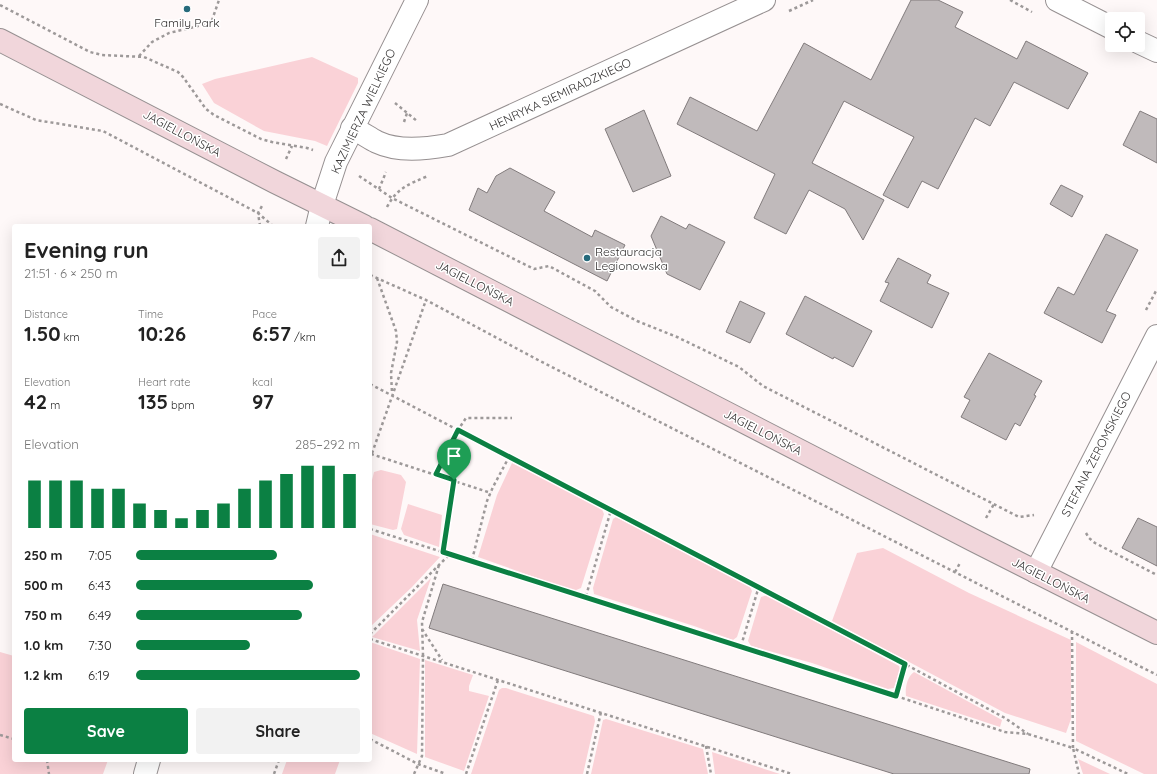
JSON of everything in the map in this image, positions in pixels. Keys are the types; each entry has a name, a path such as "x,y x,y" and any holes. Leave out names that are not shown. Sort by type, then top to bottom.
{"street":[{"name":"KAZIMIERZA WIELKIEGO","path":"320,216 336,162 417,0"},
{"name":"HENRYKA SIEMIRADZKIEGO","path":"352,128 378,142 395,147 427,149 448,145 764,0"},
{"path":"1057,0 1105,24"},
{"name":"JAGIELLOŃSKA","path":"0,40 320,216 355,224"},
{"path":"1145,45 1157,51"},
{"name":"JAGIELLOŃSKA","path":"372,230 1157,633"},
{"name":"STEFANA ŻEROMSKIEGO","path":"1036,572 1157,336"},
{"path":"144,774 148,762"}],"path":[{"path":"139,56 152,42 169,33 211,23 219,0"},
{"path":"0,5 90,52 144,57 178,72 206,109 214,115 261,139 308,148 319,152"},
{"path":"0,104 36,120 102,130 258,213 271,224"},
{"path":"284,164 292,146"},
{"path":"379,189 386,171"},
{"path":"354,173 392,198 534,269 549,266 595,291 611,307 739,367 763,386 1019,517 1032,516 1038,512"},
{"path":"258,213 260,224"},
{"path":"372,276 426,300 540,361 1157,675"},
{"path":"377,278 396,331 396,342 391,373 392,396"},
{"path":"1146,310 1157,289"},
{"path":"372,451 426,300"},
{"path":"372,385 759,586 1005,718 1028,734"},
{"path":"436,474 458,430 466,418 512,418"},
{"path":"372,454 436,474 490,493"},
{"path":"472,560 490,493 509,457"},
{"path":"443,552 454,480"},
{"path":"586,596 611,510"},
{"path":"1086,527 1088,538 1094,543 1157,575"},
{"path":"372,530 586,596 1005,732 1028,734 1073,748 1128,774"},
{"path":"372,632 450,554"},
{"path":"414,774 422,756 422,622 439,565"},
{"path":"740,646 759,586"},
{"path":"422,628 442,661"},
{"path":"1072,632 1073,748 1079,774"},
{"path":"372,640 792,774"},
{"path":"896,696 905,664"},
{"path":"466,774 498,680"},
{"path":"587,774 602,712"},
{"path":"0,735 12,738"},
{"path":"372,740 418,764 446,774"},
{"path":"706,746 711,774"},
{"path":"48,762 49,774"},
{"path":"274,774 278,762"}],"shaded area":[{"path":"312,57 358,78 358,83 327,146 315,141 264,131 214,103 202,84 215,79"},
{"path":"512,463 601,507 604,514 581,588 574,591 478,557 497,495"},
{"path":"381,470 401,475 406,482 397,529 393,530 372,525 372,480 374,472"},
{"path":"408,504 442,515 439,547 404,535 401,529"},
{"path":"616,517 749,585 752,591 737,637 733,640 594,594 593,588 613,519"},
{"path":"372,535 440,557 412,587 372,625"},
{"path":"883,548 969,593 1071,640 1071,719 1066,733 1005,713 832,621 857,553"},
{"path":"431,578 417,620 420,651 372,637"},
{"path":"767,595 899,666 900,669 894,688 888,689 812,663 751,646 748,641 761,597"},
{"path":"1076,642 1157,684 1157,774 1144,774 1076,741"},
{"path":"372,643 420,659 417,754 372,734"},
{"path":"0,652 12,655 12,762 107,762 103,774 0,774"},
{"path":"425,660 473,675 469,686 469,691 489,696 464,771 425,757"},
{"path":"914,672 1002,720 1000,727 906,696 907,683"},
{"path":"502,688 594,716 595,721 583,774 471,774 499,690"},
{"path":"606,719 703,749 708,774 591,774 603,720"},
{"path":"712,752 780,774 715,774"},
{"path":"1078,759 1110,774 1083,774"},
{"path":"286,762 339,762 335,774 282,774"}],"building":[{"path":"911,0 938,0 963,12 955,27 1017,59 1026,41 1088,73 1068,109 1014,82 990,126 975,118 938,189 922,181 908,208 883,195 914,137 844,101 812,163 884,200 863,240 845,209 809,190 786,234 754,218 775,174 677,124 690,97 757,131 804,43 871,80"},
{"path":"644,110 671,176 633,192 605,129"},
{"path":"1140,111 1157,119 1157,163 1123,145"},
{"path":"510,168 555,192 544,211 592,237 595,230 625,245 607,281 469,210 478,188 487,193 496,176"},
{"path":"1061,185 1083,196 1072,217 1050,204"},
{"path":"661,216 686,229 689,224 725,242 700,290 667,274 651,236"},
{"path":"1106,234 1138,250 1106,311 1116,315 1102,343 1044,313 1058,287 1074,295"},
{"path":"898,258 931,275 927,283 949,293 932,328 880,301 889,283 885,282"},
{"path":"805,296 872,331 853,367 834,357 833,359 786,334"},
{"path":"740,301 765,313 750,343 726,332"},
{"path":"989,353 1042,381 1020,426 1015,423 1006,440 961,417 970,400 964,397"},
{"path":"1138,518 1157,527 1157,566 1122,548"},
{"path":"443,584 1030,769 1029,774 894,774 429,628"}],"place":[{"name":"Family Park","path":"187,9"},
{"name":"Restauracja Legionowska","path":"587,258"}],"route":[{"path":"458,430 759,586 905,664 896,696 586,596 443,552 454,480 436,474 458,430"}]}
